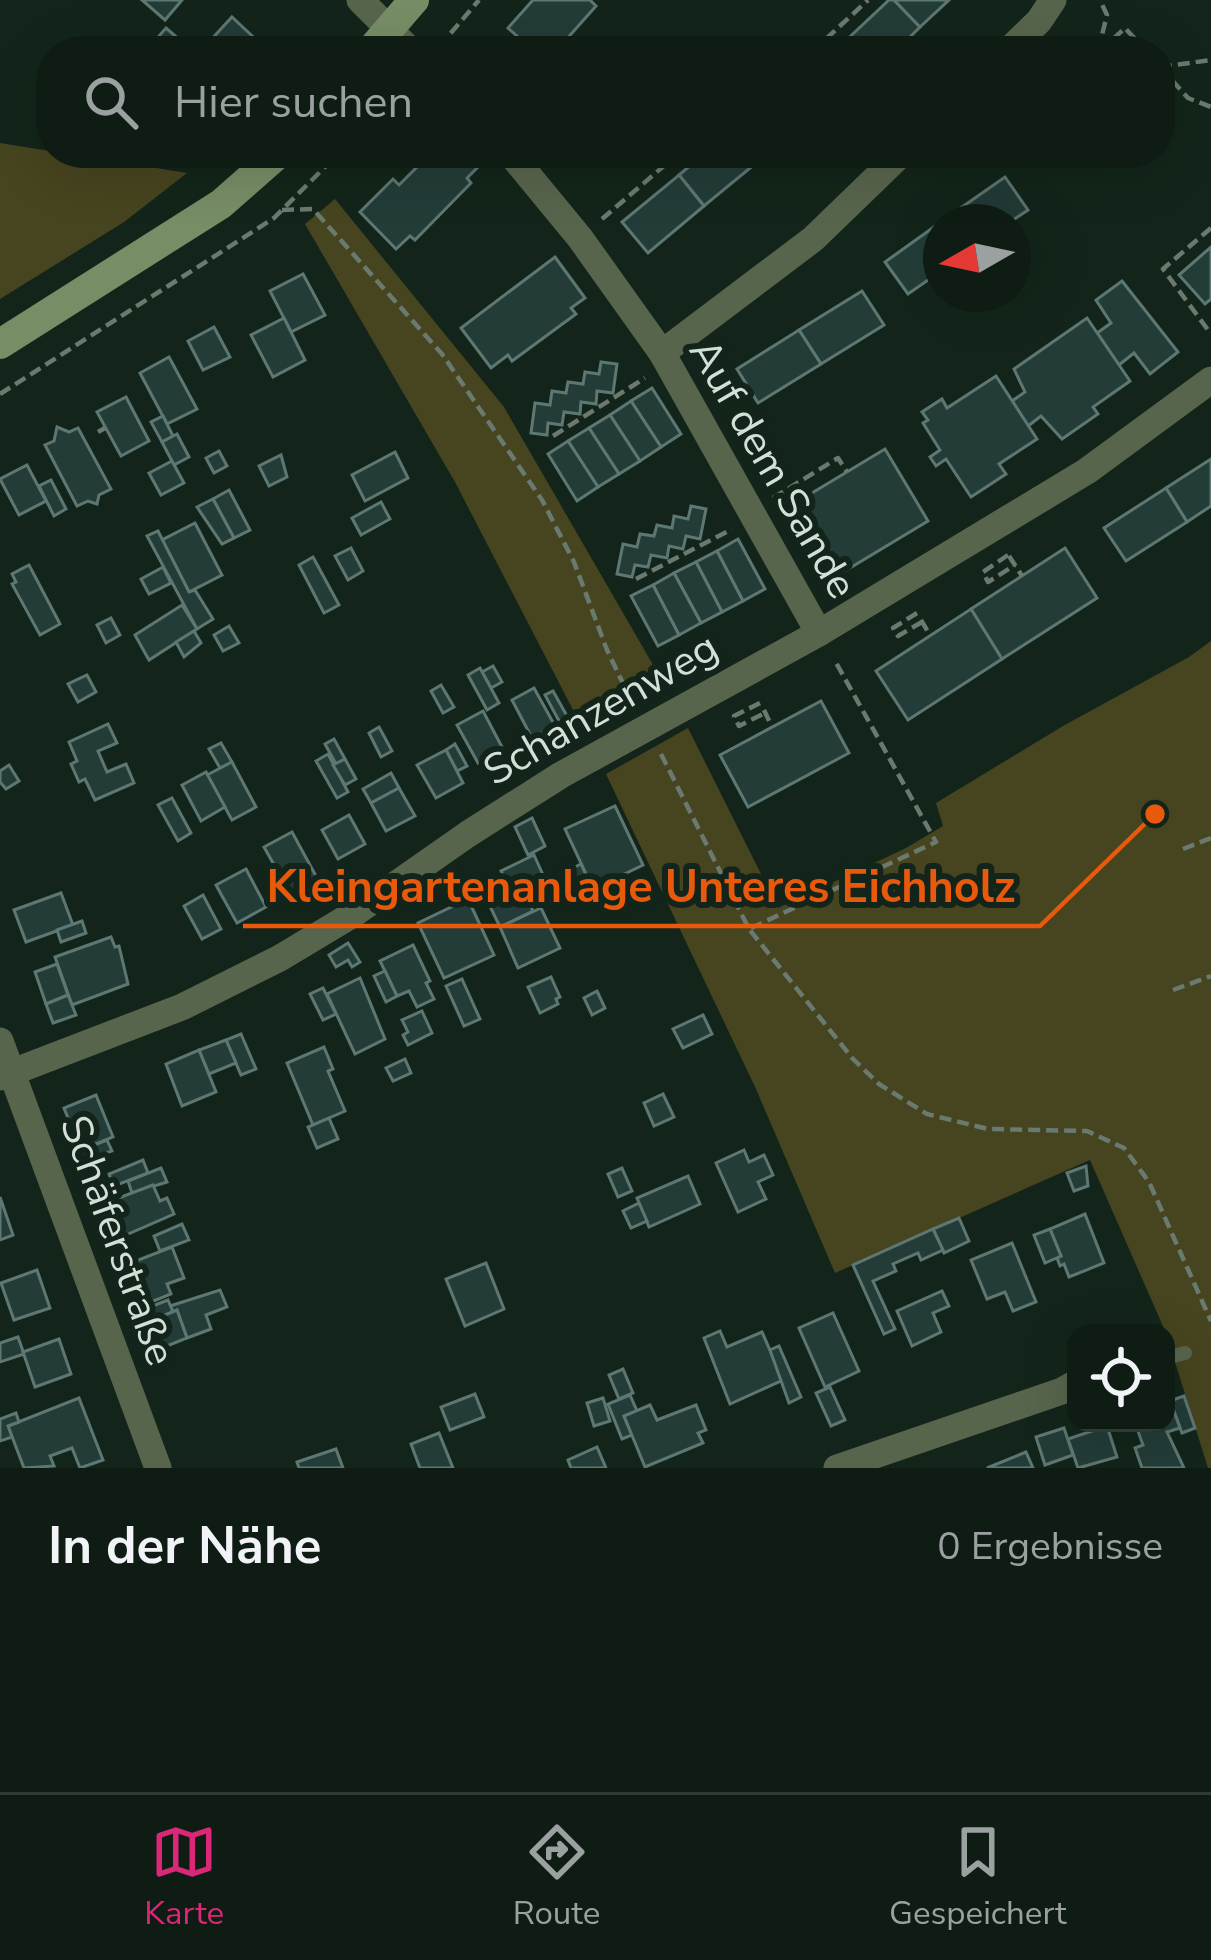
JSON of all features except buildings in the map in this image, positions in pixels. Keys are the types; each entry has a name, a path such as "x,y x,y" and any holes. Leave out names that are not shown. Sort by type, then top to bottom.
{"main road":[{"path":"394,36 414,0"},
{"path":"0,344 221,204 262,168"}],"street":[{"path":"359,0 384,36"},
{"path":"1025,36 1053,0"},
{"name":"Auf dem Sande","path":"522,168 580,238 665,358 820,633"},
{"path":"665,358 813,239 886,168"},
{"name":"Schanzenweg","path":"6,1075 182,1007 280,958 355,914 524,798 820,633 1088,471 1211,380"},
{"name":"Schäferstraße","path":"0,1041 6,1075 158,1468"},
{"path":"837,1468 1067,1386"}],"lane":[{"path":"1175,1356 1185,1353"}],"path":[{"path":"448,36 479,0"},
{"path":"830,36 868,0"},
{"path":"1100,0 1107,15 1102,36"},
{"path":"1175,65 1211,60"},
{"path":"1175,84 1188,98 1211,107"},
{"path":"0,394 214,259 282,210 324,168"},
{"path":"580,238 662,168"},
{"path":"282,210 313,208 442,354 542,500 574,562 607,650 749,929 854,1059 898,1099 963,1126 1087,1131 1124,1148 1149,1182 1211,1321"},
{"path":"1211,228 1163,269 1211,334"},
{"path":"553,436 665,358"},
{"path":"98,432 105,428"},
{"path":"636,580 754,513 838,458 847,472"},
{"path":"1015,565 988,582 982,572 1008,555 1015,565 1022,576"},
{"path":"922,622 898,637 893,628 917,613 930,635"},
{"name":"Auf dem Sande","path":"749,929 936,842 820,633"},
{"path":"765,713 739,726 734,716 760,703 765,713 772,727"},
{"path":"1183,849 1211,838"},
{"path":"1173,990 1211,976"}],"shaded area":[{"path":"0,143 36,149 36,168 156,168 187,173 124,222 0,299"},
{"path":"335,199 504,407 667,689 585,733 455,482 305,224"},
{"path":"1211,641 1211,1468 1175,1362 1175,1324 1162,1324 1090,1160 835,1273 756,1089 606,774 688,728 778,908 943,826 936,803"}],"place":[{"name":"Kleingartenanlage Unteres Eichholz","path":"1155,814"}]}
